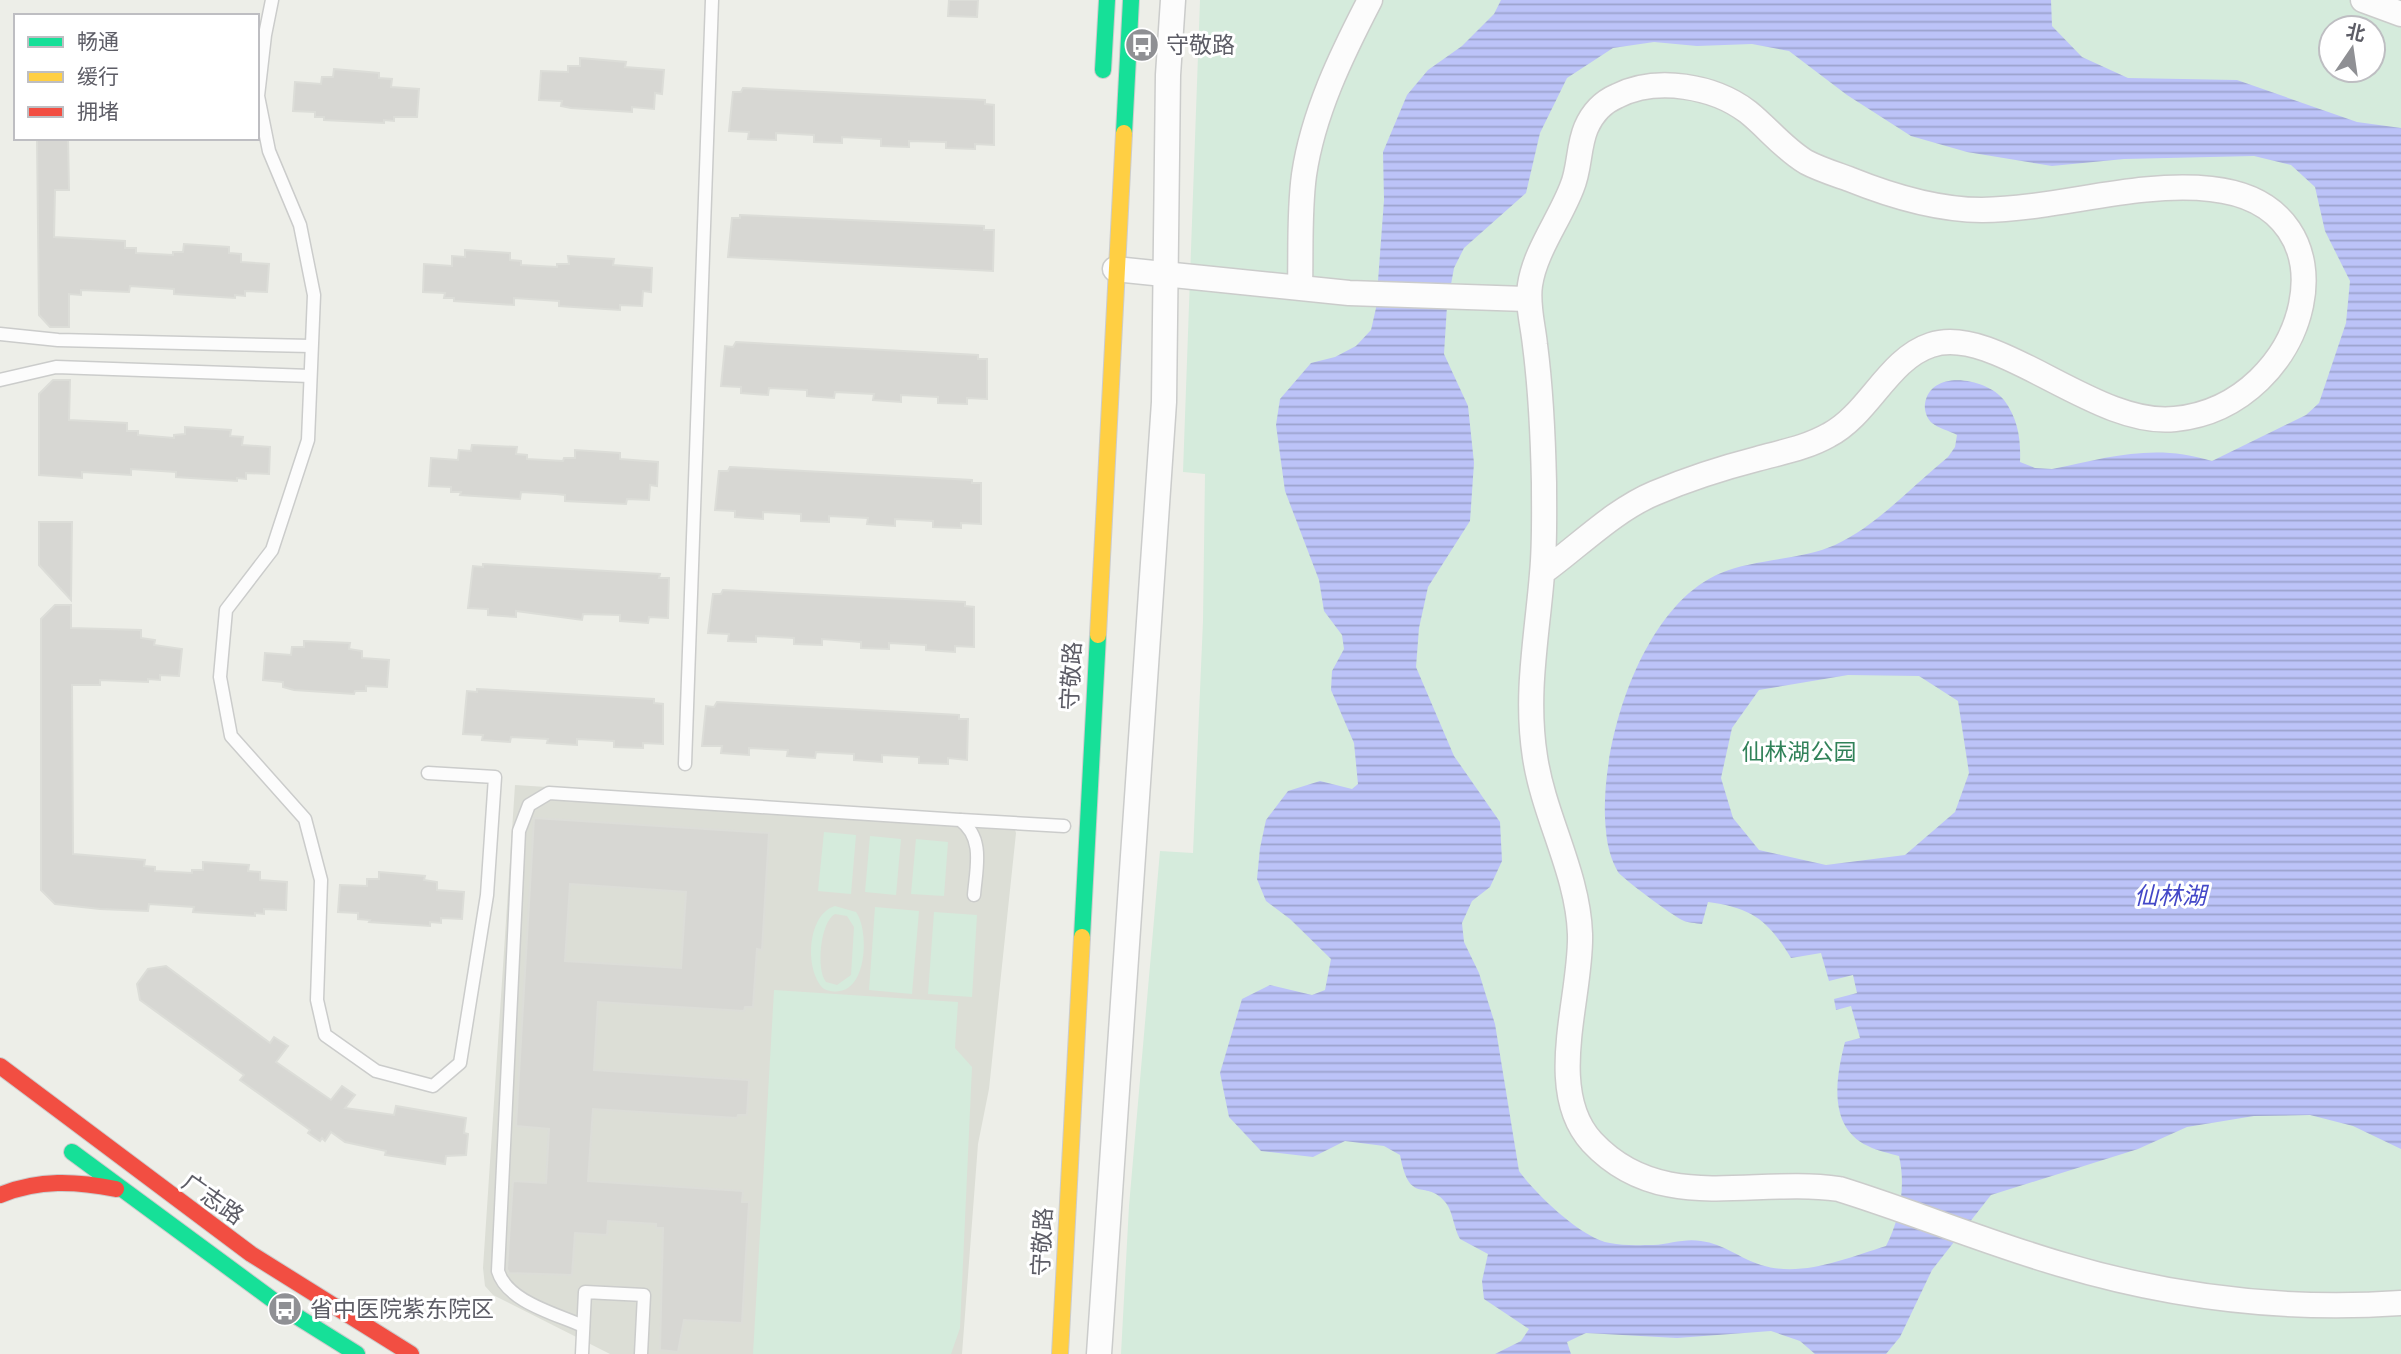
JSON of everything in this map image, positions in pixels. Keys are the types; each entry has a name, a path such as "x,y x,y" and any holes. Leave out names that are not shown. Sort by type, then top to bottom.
{"main road":[{"path":"1103,80 1107,0"},
{"name":"守敬路","path":"1059,1354 1115,269 1132,0"},
{"name":"广志路","path":"0,1066 156,1187 307,1291 411,1354"},
{"name":"广志路","path":"63,1145 120,1190 285,1310 357,1354"},
{"path":"0,1195 14,1188 43,1182 86,1182 120,1190"}],"street":[{"path":"1098,1354 1164,402 1168,75 1173,0"},
{"path":"1300,287 1300,216 1312,135 1344,50 1370,0"},
{"path":"2363,0 2401,14"},
{"path":"1543,572 1644,498 1691,479 1798,449 1825,438 1844,426 1909,358 1936,343 1965,344 2007,358 2081,395 2130,415 2155,420 2184,419 2247,393 2271,370 2297,323 2305,273 2287,229 2270,211 2240,194 2210,188 2173,188 1978,210 1942,206 1900,197 1817,166 1777,140 1741,106 1692,88 1664,86 1617,96 1598,109 1588,123 1577,173 1531,274 1528,299 1541,408 1543,572 1532,643 1529,704 1535,759 1546,809 1577,899 1581,940 1570,1024 1569,1068 1576,1115 1586,1136 1607,1155 1637,1174 1673,1188 1704,1190 1806,1184 1839,1189 2063,1265 2195,1295 2275,1303 2364,1306 2401,1303"},
{"path":"1115,269 1349,293 1528,299"}],"lane":[{"path":"259,87 272,0"},
{"path":"685,764 712,0"},
{"path":"259,101 270,151 300,225 314,295 308,440 272,550 226,610 220,677 231,736 305,819 321,880 317,1000 325,1035 376,1071 433,1086 460,1063 487,895 495,777 428,773"},
{"path":"0,334 58,340 311,346"},
{"path":"0,380 56,367 310,376"},
{"path":"583,1326 514,1294 504,1285 498,1271 519,831 528,805 549,793 1064,826"},
{"path":"960,820 973,833 976,841 974,895"},
{"path":"582,1354 585,1292 644,1295 641,1354"}],"shaded area":[{"path":"515,785 1003,816 1013,823 1016,833 989,1089 978,1144 962,1354 610,1354 493,1295 485,1286 483,1268"}],"green space":[{"name":"仙林湖公园","path":"1200,0 2401,0 2401,1354 1121,1354 1129,1206 1160,851 1193,853 1203,621 1205,474 1183,472"},
{"path":"824,832 856,835 851,894 818,891"},
{"path":"870,836 901,839 896,895 865,892"},
{"path":"916,839 948,842 944,896 911,894"},
{"path":"835,906 856,912 863,935 862,965 857,978 849,987 838,991 824,989 813,970 811,957 814,931 826,911","holes":["835,914 847,916 854,927 851,975 837,985 826,982 823,976 821,946 830,919"]},
{"path":"875,907 919,911 912,994 869,990"},
{"path":"934,912 977,915 972,997 928,994"},
{"path":"774,990 958,1002 955,1048 972,1067 960,1328 951,1354 753,1354"}],"water":[{"name":"仙林湖","path":"1501,0 2051,0 2052,26 2082,57 2128,78 2237,80 2357,122 2401,128 2401,1149 2353,1126 2310,1115 2254,1116 2187,1127 2138,1149 1991,1195 1932,1270 1900,1337 1886,1354 1815,1354 1800,1341 1771,1331 1677,1338 1586,1333 1567,1342 1571,1354 1495,1354 1521,1341 1529,1329 1484,1299 1482,1281 1488,1254 1460,1239 1446,1203 1432,1192 1414,1187 1404,1171 1400,1155 1384,1146 1345,1141 1313,1157 1261,1151 1229,1117 1220,1073 1242,999 1270,985 1312,995 1325,990 1331,959 1290,919 1266,901 1257,879 1266,820 1288,791 1320,781 1352,789 1358,784 1354,743 1331,690 1332,671 1344,649 1342,635 1324,611 1319,580 1285,491 1276,425 1280,399 1311,363 1335,357 1356,346 1371,330 1376,308 1384,200 1383,152 1407,95 1428,70 1462,46 1494,14","holes":["1654,42 1697,46 1752,44 1789,51 1847,95 1911,136 1967,152 2052,166 2124,159 2254,156 2291,165 2315,187 2325,231 2350,281 2346,323 2319,403 2306,415 2212,461 2151,452 2113,456 2052,469 2035,468 2020,462 2019,437 2015,422 2009,407 1996,392 1985,386 1960,380 1937,385 1929,393 1925,409 1932,423 1957,435 1955,447 1948,457 1880,516 1851,537 1807,554 1734,568 1692,590 1668,616 1647,648 1630,684 1617,723 1609,762 1605,798 1606,831 1607,842 1618,872 1648,897 1684,921 1702,924 1708,902 1736,908 1748,912 1766,925 1791,958 1821,953 1829,981 1853,975 1857,993 1834,999 1836,1010 1851,1006 1860,1038 1845,1042 1839,1070 1840,1114 1855,1138 1872,1148 1899,1156 1902,1179 1900,1202 1895,1225 1886,1246 1808,1268 1761,1265 1717,1245 1701,1241 1632,1245 1598,1239 1560,1214 1519,1171 1495,1024 1479,973 1464,942 1462,923 1472,901 1490,887 1502,861 1500,822 1454,756 1416,667 1419,628 1428,587 1470,521 1474,463 1468,406 1444,354 1447,306 1454,268 1464,248 1526,193 1540,133 1567,78 1613,48","1848,675 1919,676 1958,701 1969,773 1955,812 1905,855 1826,865 1759,850 1733,818 1721,778 1732,728 1759,690"]}],"building":[{"path":"949,0 978,0 977,17 948,16"},
{"path":"580,58 626,62 625,67 664,70 662,94 655,93 654,109 632,107 632,112 571,108 561,106 562,101 539,100 541,71 568,72 568,66 580,66"},
{"path":"334,69 379,73 379,78 392,79 391,87 419,89 417,117 394,117 394,121 384,120 384,123 324,120 324,117 315,117 315,112 293,111 295,82 321,84 322,77 333,77"},
{"path":"743,88 985,100 985,104 994,105 994,145 975,144 975,149 946,148 946,142 909,141 909,147 881,146 881,139 842,137 842,143 814,142 814,135 776,133 776,140 748,139 749,132 729,131 733,92 741,92"},
{"path":"37,140 68,140 69,190 55,190 54,237 125,241 125,248 136,248 136,253 173,255 173,252 183,252 184,244 229,247 229,253 241,254 241,262 269,264 267,292 245,291 245,296 235,295 235,298 174,294 174,289 130,286 129,292 81,290 81,295 69,294 69,327 50,327 39,315"},
{"path":"740,215 984,226 984,230 994,230 993,271 728,257 732,218 740,218"},
{"path":"465,250 510,253 510,260 521,261 521,265 557,267 557,264 569,264 568,256 614,259 613,265 652,268 651,292 643,291 642,306 620,305 620,310 559,306 559,301 514,298 514,305 454,301 454,298 444,298 445,293 423,292 424,264 452,266 452,256 465,257"},
{"path":"736,342 978,355 978,359 987,359 987,399 967,398 967,404 938,403 938,397 901,395 901,402 873,400 874,394 835,392 834,398 807,396 807,390 769,388 768,395 741,393 741,387 721,386 725,346 733,347"},
{"path":"53,380 70,380 69,420 127,423 127,431 138,431 138,435 174,438 174,435 185,434 185,427 231,430 230,436 243,437 242,445 270,447 269,474 246,473 246,479 237,478 237,481 176,477 176,472 131,469 131,475 82,472 82,478 39,475 39,394"},
{"path":"472,445 517,447 516,454 527,455 527,459 563,461 564,458 575,458 575,450 620,453 620,459 658,462 657,486 650,485 649,500 627,499 626,504 565,501 565,495 521,492 520,499 460,495 461,492 451,492 451,487 429,486 431,458 458,460 459,450 471,451"},
{"path":"730,467 972,480 972,483 981,483 981,524 961,523 961,528 933,527 933,521 895,519 895,526 867,524 868,518 829,516 829,522 801,521 801,514 763,512 763,519 735,517 735,511 715,510 719,471 728,471"},
{"path":"39,522 72,522 71,600 39,565"},
{"path":"483,564 660,574 659,578 669,578 668,618 649,617 648,623 620,621 620,615 583,614 582,620 516,611 516,617 488,615 488,609 468,608 473,566 483,567"},
{"path":"723,590 965,602 965,606 974,607 974,647 955,646 955,652 926,650 926,645 889,643 889,649 861,648 861,642 822,639 822,645 794,644 794,638 756,636 756,642 728,641 729,634 708,633 713,594 721,594"},
{"path":"55,605 71,605 71,628 141,630 141,638 155,640 154,645 182,649 179,676 160,675 160,680 148,679 148,682 100,680 100,685 72,685 73,854 145,860 144,866 155,867 155,871 192,873 192,870 203,870 203,862 249,865 248,871 260,872 260,880 287,882 286,910 264,909 264,914 255,913 255,916 193,912 194,907 149,904 148,911 100,909 55,904 41,890 41,619"},
{"path":"304,641 350,643 349,649 362,651 362,658 389,660 387,687 366,686 366,691 355,691 354,694 294,690 283,687 283,682 263,680 265,653 291,655 292,647 304,647"},
{"path":"477,689 654,699 654,703 663,704 663,744 643,743 643,748 614,747 614,741 577,739 577,745 547,743 548,739 511,737 510,742 482,740 483,735 463,734 467,691 477,692"},
{"path":"717,702 959,715 959,719 968,719 967,760 948,758 948,764 919,763 919,757 882,755 882,762 854,760 854,754 816,752 815,758 787,756 788,750 749,748 749,755 721,753 722,746 702,746 706,706 714,707"},
{"path":"534,818 769,833 762,950 757,949 753,1007 745,1007 744,1011 598,1002 594,1070 749,1080 747,1115 738,1115 737,1118 593,1109 588,1181 743,1191 742,1202 749,1202 742,1323 684,1320 678,1352 660,1350 663,1228 656,1228 656,1224 608,1221 607,1235 575,1233 572,1275 509,1273 507,1269 513,1181 546,1183 549,1129 516,1126","holes":["570,884 686,892 681,968 565,961"]},
{"path":"379,872 425,876 424,880 437,882 437,890 464,892 462,919 441,918 441,923 430,922 430,926 369,922 370,920 358,919 358,913 338,912 340,885 367,886 367,879 379,879"},
{"path":"166,966 270,1043 274,1037 288,1046 276,1062 331,1100 342,1086 355,1095 345,1108 394,1115 396,1106 466,1118 466,1155 446,1156 445,1164 385,1155 386,1151 345,1142 331,1132 325,1141 322,1138 320,1141 308,1133 310,1130 240,1080 244,1075 140,1000 137,984 148,969"}],"traffic: fast":[{"path":"1103,70 1107,0"},
{"path":"1124,133 1131,0"},
{"path":"1082,937 1098,635"},
{"path":"72,1152 285,1309 357,1354"}],"traffic: slow":[{"path":"1098,635 1124,133"},
{"path":"1060,1354 1082,937"}],"traffic: jam":[{"path":"0,1066 251,1254 411,1354"},
{"path":"0,1195 29,1186 58,1183 116,1189"}],"place":[{"name":"守敬路","path":"1142,45"},
{"name":"省中医院紫东院区","path":"285,1309"}]}
